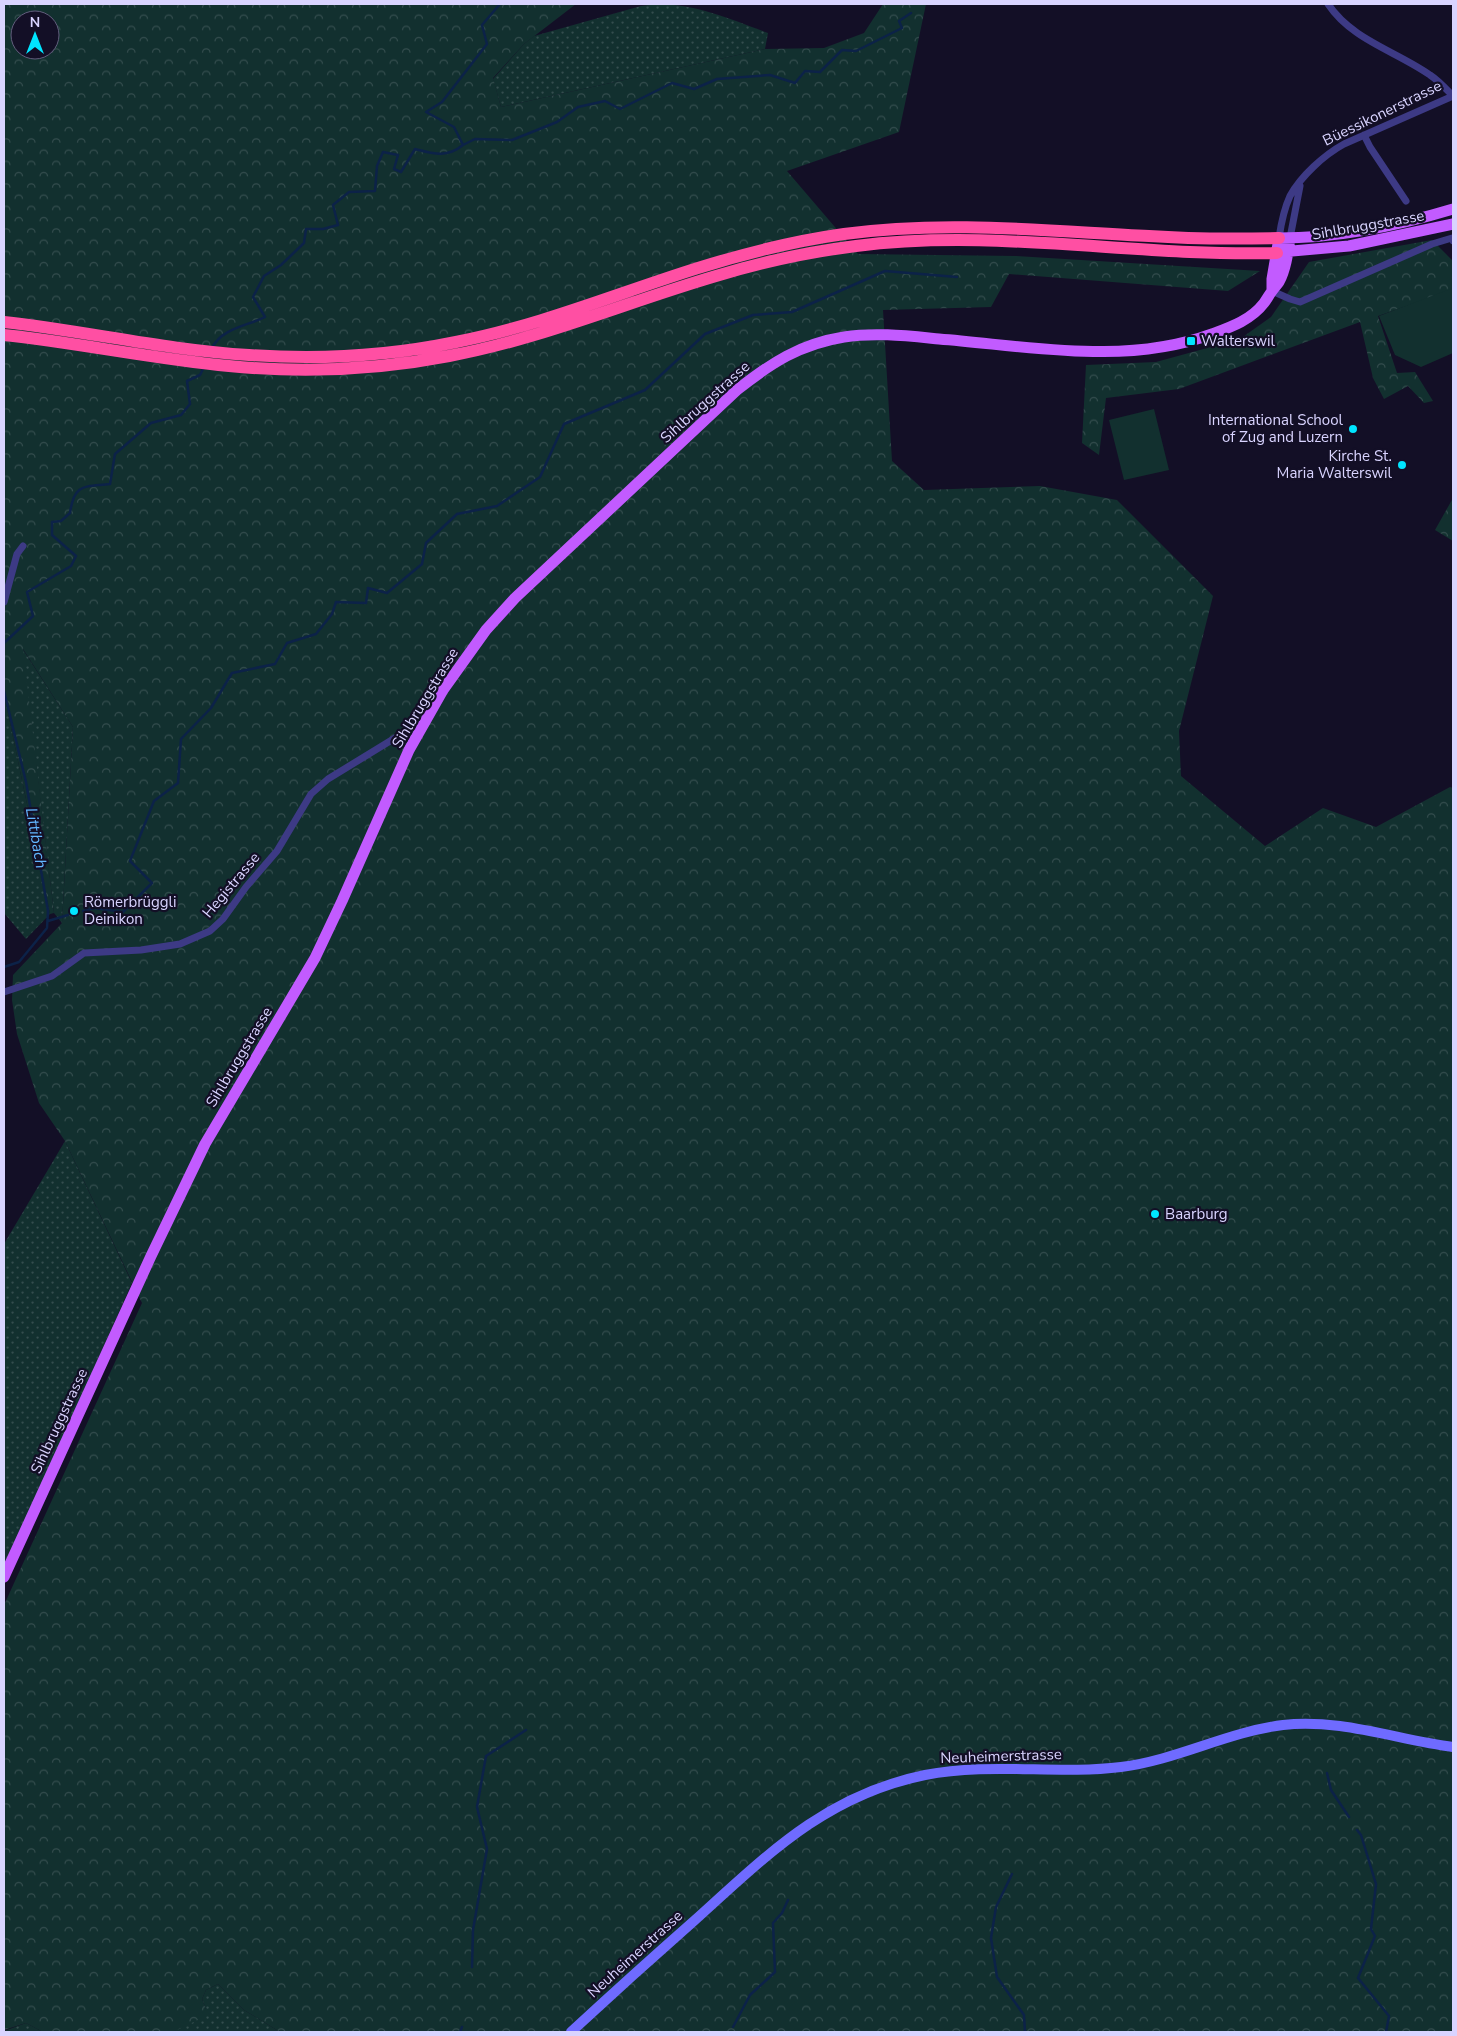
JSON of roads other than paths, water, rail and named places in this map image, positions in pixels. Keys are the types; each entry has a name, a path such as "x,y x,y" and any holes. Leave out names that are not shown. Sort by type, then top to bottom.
{"highway":[{"path":"4,335 289,357 386,353 480,337 555,316 720,261 789,244 844,234 907,228 980,227 1195,238 1284,238"},
{"path":"4,322 212,364 282,369 329,369 384,365 468,352 537,335 736,270 805,253 871,244 924,240 971,240 1198,252 1282,252"}],"main road":[{"name":"Sihlbruggstrasse","path":"1284,238 1362,230 1453,209"},
{"name":"Sihlbruggstrasse","path":"1282,252 1350,246 1392,239 1453,224"},
{"path":"1272,291 1272,279 1282,252 1284,238"},
{"name":"Sihlbruggstrasse","path":"4,1577 151,1256 205,1144 315,958 409,750 461,663 515,598 737,390 784,357 803,347 824,341 868,335 915,337 1095,352 1151,350 1201,338 1233,326 1247,319 1259,308 1272,291"}],"street":[{"name":"Büessikonerstrasse","path":"1284,238 1286,206 1291,194 1314,166 1328,154 1344,144 1453,96 1431,75 1355,32 1334,13 1328,4"},
{"path":"1364,135 1406,201"},
{"name":"Büessikonerstrasse","path":"1284,238 1302,181"},
{"path":"1272,291 1290,300 1300,302 1432,244 1452,238 1453,241"},
{"path":"4,602 17,554 23,546"},
{"name":"Hegistrasse","path":"4,992 52,976 84,953 141,950 180,944 210,931 223,919 246,886 277,851 311,794 328,779 413,727 423,725"},
{"name":"Neuheimerstrasse","path":"571,2032 771,1852 818,1817 848,1800 892,1784 926,1775 965,1770 1121,1767 1154,1760 1252,1730 1285,1724 1322,1725 1398,1736 1453,1747"}],"waterway":[{"path":"212,348 216,341 228,332 265,317 253,297 264,276 281,265 304,243 306,229 323,229 338,225 333,205 349,192 375,191 377,166 383,152 398,155 394,169 401,172 415,149 440,154 451,152 463,145 454,127 426,112 442,102 487,44 482,25 500,4"},
{"path":"463,145 475,139 512,140 557,122 578,107 605,101 620,109 672,83 694,89 717,79 770,75 795,83 805,71 820,72 842,50 856,51 902,28 899,21 911,13"},
{"path":"83,911 94,908 123,912 152,883 130,861 154,801 178,783 181,739 211,708 232,673 275,664 287,643 316,634 332,614 336,602 366,603 368,588 387,593 422,564 426,543 457,514 497,506 540,477 564,424 645,390 705,334 753,315 792,312 885,271 957,277"},
{"path":"4,643 33,616 27,592 71,566 76,556 52,535 52,522 61,521 70,513 74,496 82,488 110,484 115,454 151,423 181,415 190,404 187,381 200,375 204,367"},
{"name":"Littibach","path":"4,691 26,782 48,911 47,928 19,962 4,967"},
{"path":"48,921 68,915"},
{"path":"472,1967 473,1930 487,1849 477,1807 486,1756 526,1730"},
{"path":"1327,1773 1331,1790 1349,1817"},
{"path":"1357,1830 1361,1835 1376,1884 1371,1929 1375,1936 1358,1978 1389,2016 1386,2032"},
{"path":"1012,1874 996,1907 991,1938 997,1977 1024,2015 1025,2032"},
{"path":"733,2027 750,1995 775,1972 773,1923 782,1913 788,1900"},
{"path":"460,2032 462,2027"}],"place":[{"name":"Walterswil","path":"1191,341"},
{"name":"International School of Zug and Luzern","path":"1353,429"},
{"name":"Kirche St. Maria Walterswil","path":"1402,465"},
{"name":"Römerbrüggli Deinikon","path":"74,911"},
{"name":"Baarburg","path":"1155,1214"}]}
